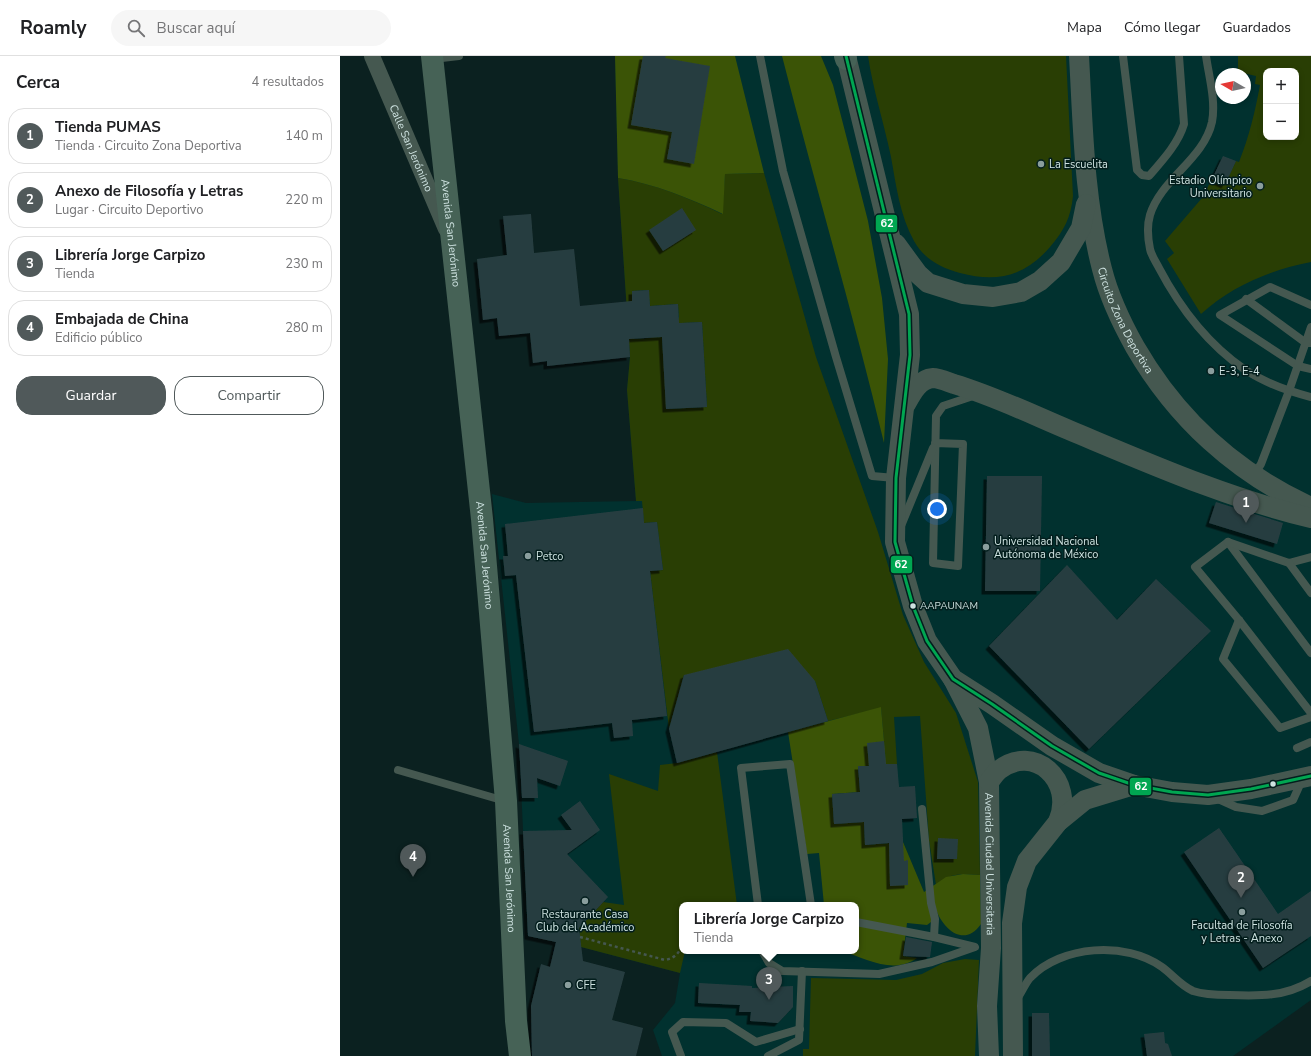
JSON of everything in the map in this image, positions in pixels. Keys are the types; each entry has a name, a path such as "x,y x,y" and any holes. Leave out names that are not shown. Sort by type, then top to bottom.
{"main road":[{"name":"Avenida San Jerónimo","path":"432,58 482,519 506,801 516,1021 520,1056"}],"street":[{"name":"Calle San Jerónimo","path":"372,56 451,240"},
{"name":"Circuito Zona Deportiva","path":"1079,56 1088,198 1102,269 1120,322 1149,371 1170,401 1195,429 1224,454 1254,476 1311,507"},
{"path":"846,57 891,238 908,314 910,355 896,478 895,542 913,606 927,641 953,679 1052,746 1099,773 1134,785 1172,792 1208,795 1306,778"},
{"path":"891,238 918,274 928,283 963,294 993,297 1021,292 1040,281 1061,262 1081,228 1088,198"},
{"path":"904,407 915,387 922,381 934,378 984,393 1069,430 1234,496 1276,510 1311,518"},
{"name":"Avenida Ciudad Universitaria","path":"953,679 978,728 989,782 983,947 988,1006 989,1056"},
{"path":"989,782 998,771 1014,763 1031,762 1047,769 1056,778 1062,789 1063,806 1058,822"},
{"name":"Avenida Ciudad Universitaria","path":"1013,1056 1012,923 1017,887 1027,861 1058,822 1085,800 1134,785"}],"lane":[{"path":"432,58 459,56"},
{"path":"760,56 783,170 836,357 872,476 896,478"},
{"path":"1123,56 1138,170 1142,175 1149,176 1165,158 1182,131 1184,124 1179,56"},
{"path":"1206,56 1213,106 1212,122 1206,138 1199,149 1160,196 1150,216 1150,249 1165,280 1185,309 1215,345 1244,369 1266,382 1311,398"},
{"path":"1311,306 1270,287 1220,315 1298,366 1311,369"},
{"path":"1246,300 1308,343"},
{"path":"1254,476 1261,464 1308,343 1311,327"},
{"path":"935,443 962,444 958,566 933,563 935,443 936,416 943,406 984,393"},
{"path":"895,542 935,443"},
{"path":"1228,542 1289,563 1311,557"},
{"path":"1228,542 1195,567 1239,620 1311,713"},
{"path":"1228,542 1311,653"},
{"path":"1289,563 1311,593"},
{"path":"1239,620 1223,659 1280,728 1311,717"},
{"path":"1296,748 1311,742"},
{"path":"758,902 741,768 790,764 811,902"},
{"path":"398,770 506,801"},
{"path":"922,809 931,903 935,919 934,937"},
{"path":"859,923 983,947"},
{"path":"764,954 769,963 777,969 879,974 932,962 983,947"},
{"path":"1013,1006 1030,978 1038,971 1062,957 1084,951 1112,951 1138,956 1163,968 1184,986 1203,994 1267,996 1295,990 1311,981"},
{"path":"768,1056 799,1040 802,971"},
{"path":"681,1056 672,1032 683,1022 726,1023 756,1042 800,1029"}],"path":[{"path":"580,937 665,960 675,957 679,949"}],"shaded area":[{"name":"Universidad Nacional Autónoma de México","path":"615,56 1311,56 1311,1000 1233,1056 662,1056 653,1030 675,1003 680,973 581,947 528,936 519,744 492,494 526,503 636,501 627,390 630,357 618,178"}],"green space":[{"path":"615,56 735,56 764,173 725,174 723,214 672,192 618,178"},
{"path":"782,56 821,56 833,85 868,221 882,298 888,359 884,443 860,346"},
{"path":"868,56 1066,56 1073,196 1071,211 1063,229 1055,241 1031,265 1010,275 998,277 973,276 946,268 934,262 918,247 909,231 902,211"},
{"name":"Estadio Olímpico Universitario","path":"1238,56 1311,56 1311,262 1296,265 1252,280 1226,295 1201,314 1167,259 1174,253 1165,241 1202,198 1212,179 1225,184 1236,161 1239,162 1246,143 1260,85 1255,84 1256,76 1251,75 1251,68 1238,68"},
{"path":"764,173 816,357 878,532 903,615 924,662 956,713 978,782 980,875 962,874 952,876 936,885 929,840 920,716 894,717 897,764 886,764 881,708 828,721 815,681 684,675 669,729 650,571 663,570 657,522 644,523 642,501 636,501 627,390 630,357 618,178 672,192 722,214 725,174","holes":["648,290 650,306 678,304 679,318 651,320 651,338 635,339 632,291","702,322 707,407 667,409 661,324"]},
{"path":"881,707 886,764 858,767 860,792 832,794 834,824 864,822 865,845 903,842 924,892 946,877 963,874 980,875 981,924 975,931 962,935 956,934 945,925 937,912 932,916 931,922 927,925 907,923 903,956 917,958 908,963 899,965 880,964 850,954 859,954 859,902 824,902 819,853 807,854 788,732"},
{"path":"717,752 737,902 679,902 679,954 684,954 680,973 581,947 579,928 603,902 624,905 609,774 658,791 660,765 677,763"},
{"path":"965,959 979,960 975,1056 803,1056 803,1049 809,1049 811,978 896,980 922,974 943,963"}],"building":[{"path":"643,56 666,56 665,58 710,66 694,164 667,159 672,132 631,125"},
{"path":"1223,156 1236,161 1225,185 1212,179"},
{"path":"682,208 696,230 663,251 649,230"},
{"path":"531,214 534,253 574,249 580,306 632,301 632,291 649,290 650,306 678,304 679,323 702,322 707,407 666,409 662,337 629,339 630,357 547,366 547,361 533,363 530,333 499,336 497,318 483,320 477,259 507,255 503,216"},
{"path":"987,476 1042,476 1040,591 985,591"},
{"path":"1216,502 1283,523 1277,544 1209,523"},
{"path":"643,508 644,523 657,522 663,570 650,571 667,716 632,720 633,736 614,738 612,723 534,732 516,575 505,576 503,556 508,556 505,524"},
{"path":"1067,565 1117,620 1156,579 1211,631 1089,749 989,646"},
{"path":"788,649 815,681 828,721 677,763 669,729 684,675"},
{"path":"884,741 886,764 897,764 899,787 915,786 917,818 902,819 904,861 908,860 908,885 890,886 889,843 865,845 864,822 834,824 832,794 860,792 858,766 869,766 867,743"},
{"path":"519,744 568,761 560,786 537,778 538,798 522,798"},
{"path":"580,801 600,830 567,854 608,897 579,928 583,961 625,972 612,1020 643,1028 636,1056 532,1056 531,1006 541,964 550,967 556,942 528,936 523,831 572,830 561,815"},
{"path":"1219,828 1278,914 1311,891 1311,936 1263,968 1184,852"},
{"path":"938,838 958,839 957,859 937,859"},
{"path":"906,937 932,942 930,957 903,956"},
{"path":"699,983 752,986 752,988 793,986 793,1007 778,1023 750,1021 751,1012 739,1012 740,1005 698,1003"},
{"path":"1032,1013 1049,1013 1050,1056 1032,1056"},
{"path":"1164,1032 1165,1043 1168,1044 1172,1056 1147,1056 1144,1034"}],"transit line":[{"name":"62","path":"846,56 909,314 910,355 896,478 895,542 913,606 927,641 953,679 1052,746 1099,773 1134,785 1172,792 1208,795 1251,789 1311,776"}],"place":[{"name":"La Escuelita","path":"1041,164"},
{"name":"Estadio Olímpico Universitario","path":"1260,186"},
{"name":"E-3, E-4","path":"1211,371"},
{"name":"Tienda PUMAS","path":"1246,523"},
{"name":"Universidad Nacional Autónoma de México","path":"986,547"},
{"name":"Petco","path":"528,556"},
{"name":"AAPAUNAM","path":"913,606"},
{"name":"Embajada de China","path":"413,877"},
{"name":"Anexo de Filosofía y Letras","path":"1241,898"},
{"name":"Restaurante Casa Club del Académico","path":"585,901"},
{"name":"Facultad de Filosofía y Letras - Anexo","path":"1242,912"},
{"name":"CFE","path":"568,985"},
{"name":"Librería Jorge Carpizo","path":"769,1000"}]}
